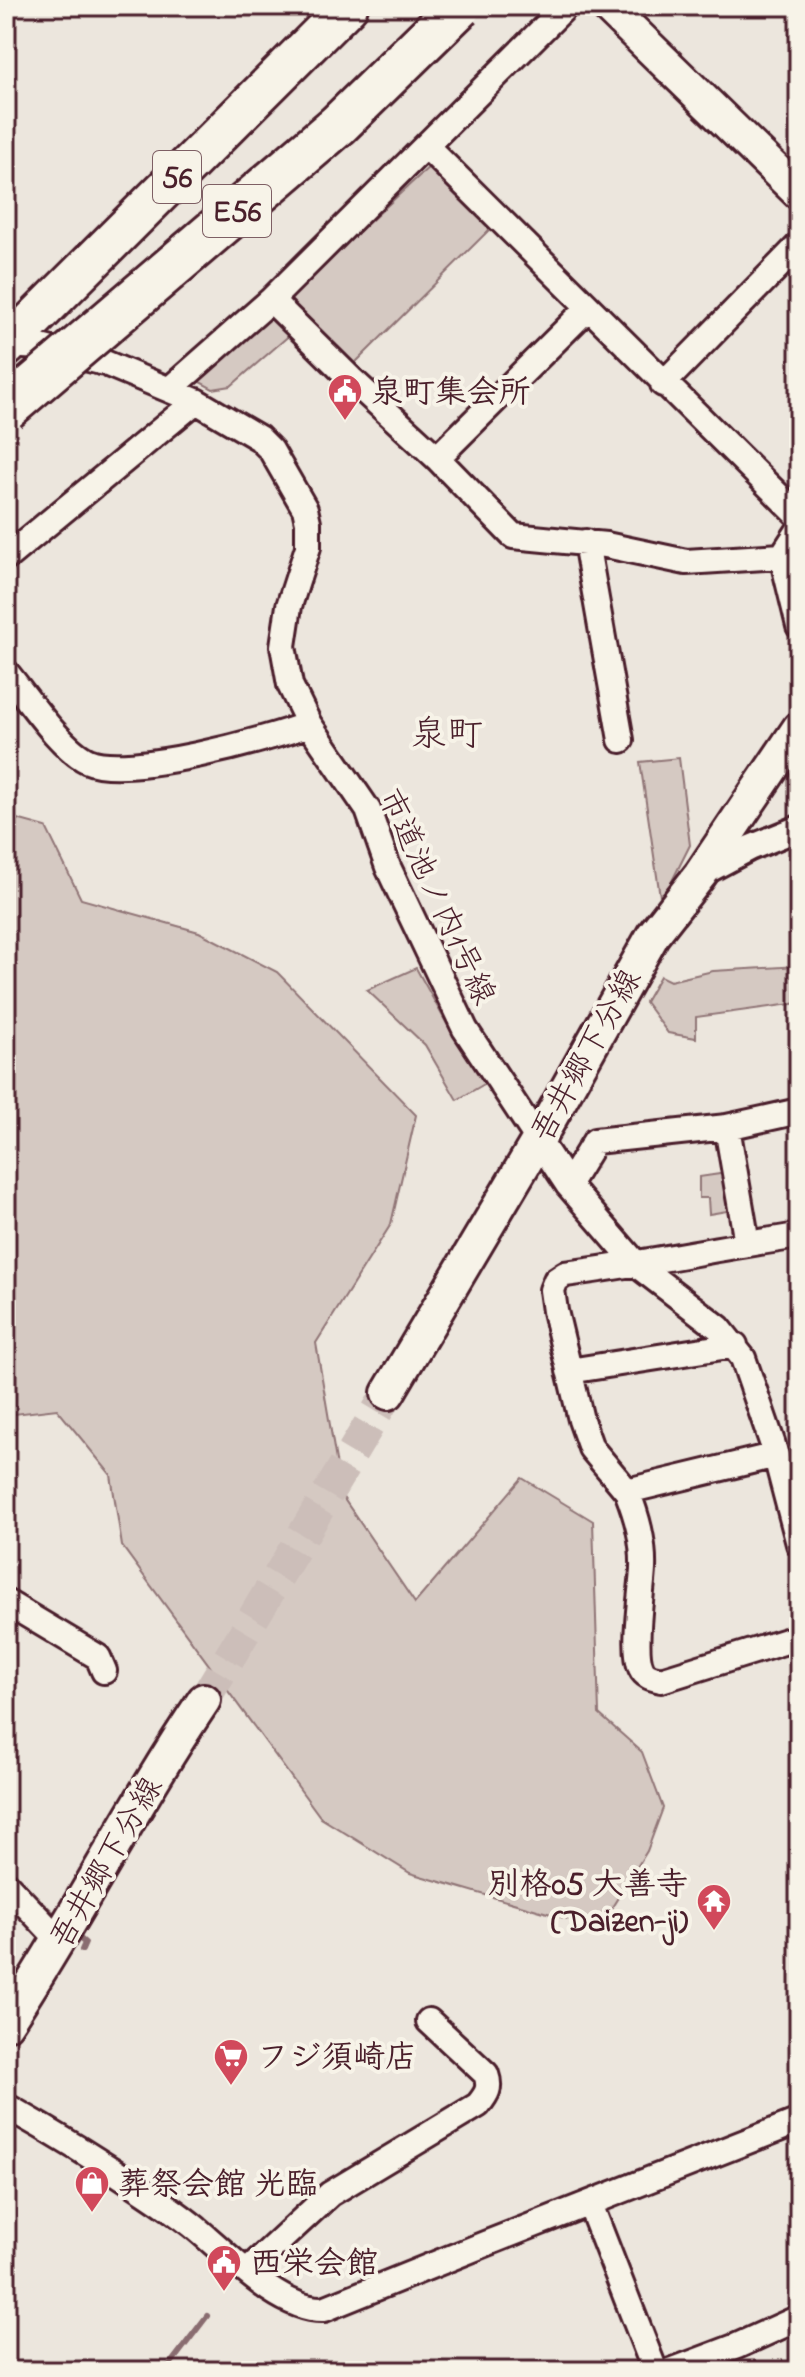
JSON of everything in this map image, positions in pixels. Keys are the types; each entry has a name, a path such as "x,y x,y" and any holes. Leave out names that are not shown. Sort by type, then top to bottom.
{"highway":[{"name":"56","path":"7,346 348,6"},
{"name":"E56","path":"6,409 338,125 460,6"}],"main road":[{"path":"607,6 799,193"},
{"name":"吾井郷下分線","path":"388,1393 537,1142 653,935 700,875 799,728"},
{"name":"吾井郷下分線","path":"6,2024 60,1941 172,1747 204,1700"}],"street":[{"path":"170,389 271,300 566,6"},
{"path":"427,147 799,516"},
{"path":"663,384 799,245"},
{"path":"271,300 340,369 437,458 513,536 586,542 686,562 782,556"},
{"path":"437,458 588,308"},
{"name":"市道池ノ内1号線","path":"7,346 40,347 105,363 196,401 259,438 271,450 305,509 308,547 286,618 283,646 290,685 309,724 368,810 388,867 465,1029 568,1185 637,1265 719,1328 735,1345"},
{"path":"6,558 196,401"},
{"path":"799,530 782,556 799,626"},
{"path":"586,542 621,740"},
{"path":"6,672 66,744 88,761 105,765 126,766 243,746 309,724"},
{"path":"700,875 750,848 799,828"},
{"path":"568,1185 595,1141 727,1127 799,1111"},
{"path":"727,1127 747,1243"},
{"path":"799,1236 637,1265 565,1274 556,1280 552,1290 581,1420 591,1448 627,1491 640,1525 643,1566 638,1638 640,1668 648,1677 661,1680 799,1637"},
{"path":"569,1371 735,1345 784,1459 799,1544"},
{"path":"627,1491 784,1459"},
{"path":"6,1602 98,1657 104,1671"},
{"path":"6,1884 60,1941"},
{"path":"247,2271 330,2194 478,2105 487,2094 490,2085 486,2074 429,2021"},
{"path":"6,2106 67,2140 148,2193 247,2271 298,2305 311,2310 324,2309 799,2121"},
{"path":"590,2204 655,2371"},
{"path":"671,2371 799,2318"}],"shaded area":[{"path":"431,165 490,229 353,365 308,319 231,386 213,389 198,381"},
{"path":"679,758 690,845 661,903 640,762"},
{"path":"6,816 46,827 81,899 199,932 277,972 416,1115 391,1224 316,1343 342,1496 415,1603 522,1478 593,1521 599,1714 642,1752 663,1808 647,1851 599,1928 410,1873 321,1818 122,1546 111,1475 57,1409 6,1415"},
{"path":"799,966 799,1003 696,1017 696,1038 668,1033 645,1002 660,976 670,981 713,971"},
{"path":"416,968 452,1033 486,1083 457,1100 425,1045 367,990"},
{"path":"727,1173 733,1210 709,1214 708,1198 699,1198 699,1177"}],"waterway":[{"path":"32,1895 56,1917"},
{"path":"78,1937 85,1943 82,1950"},
{"path":"165,2371 207,2316"}],"tunnel":[{"path":"204,1700 388,1393"}],"place":[{"name":"泉町集会所","path":"345,422"},
{"name":"別格05 大善寺 (Daizen-ji)","path":"714,1932"},
{"name":"フジ須崎店","path":"231,2087"},
{"name":"葬祭会館 光臨","path":"92,2214"},
{"name":"西栄会館","path":"224,2293"}],"district":[{"name":"泉町","path":"447,732"}]}
